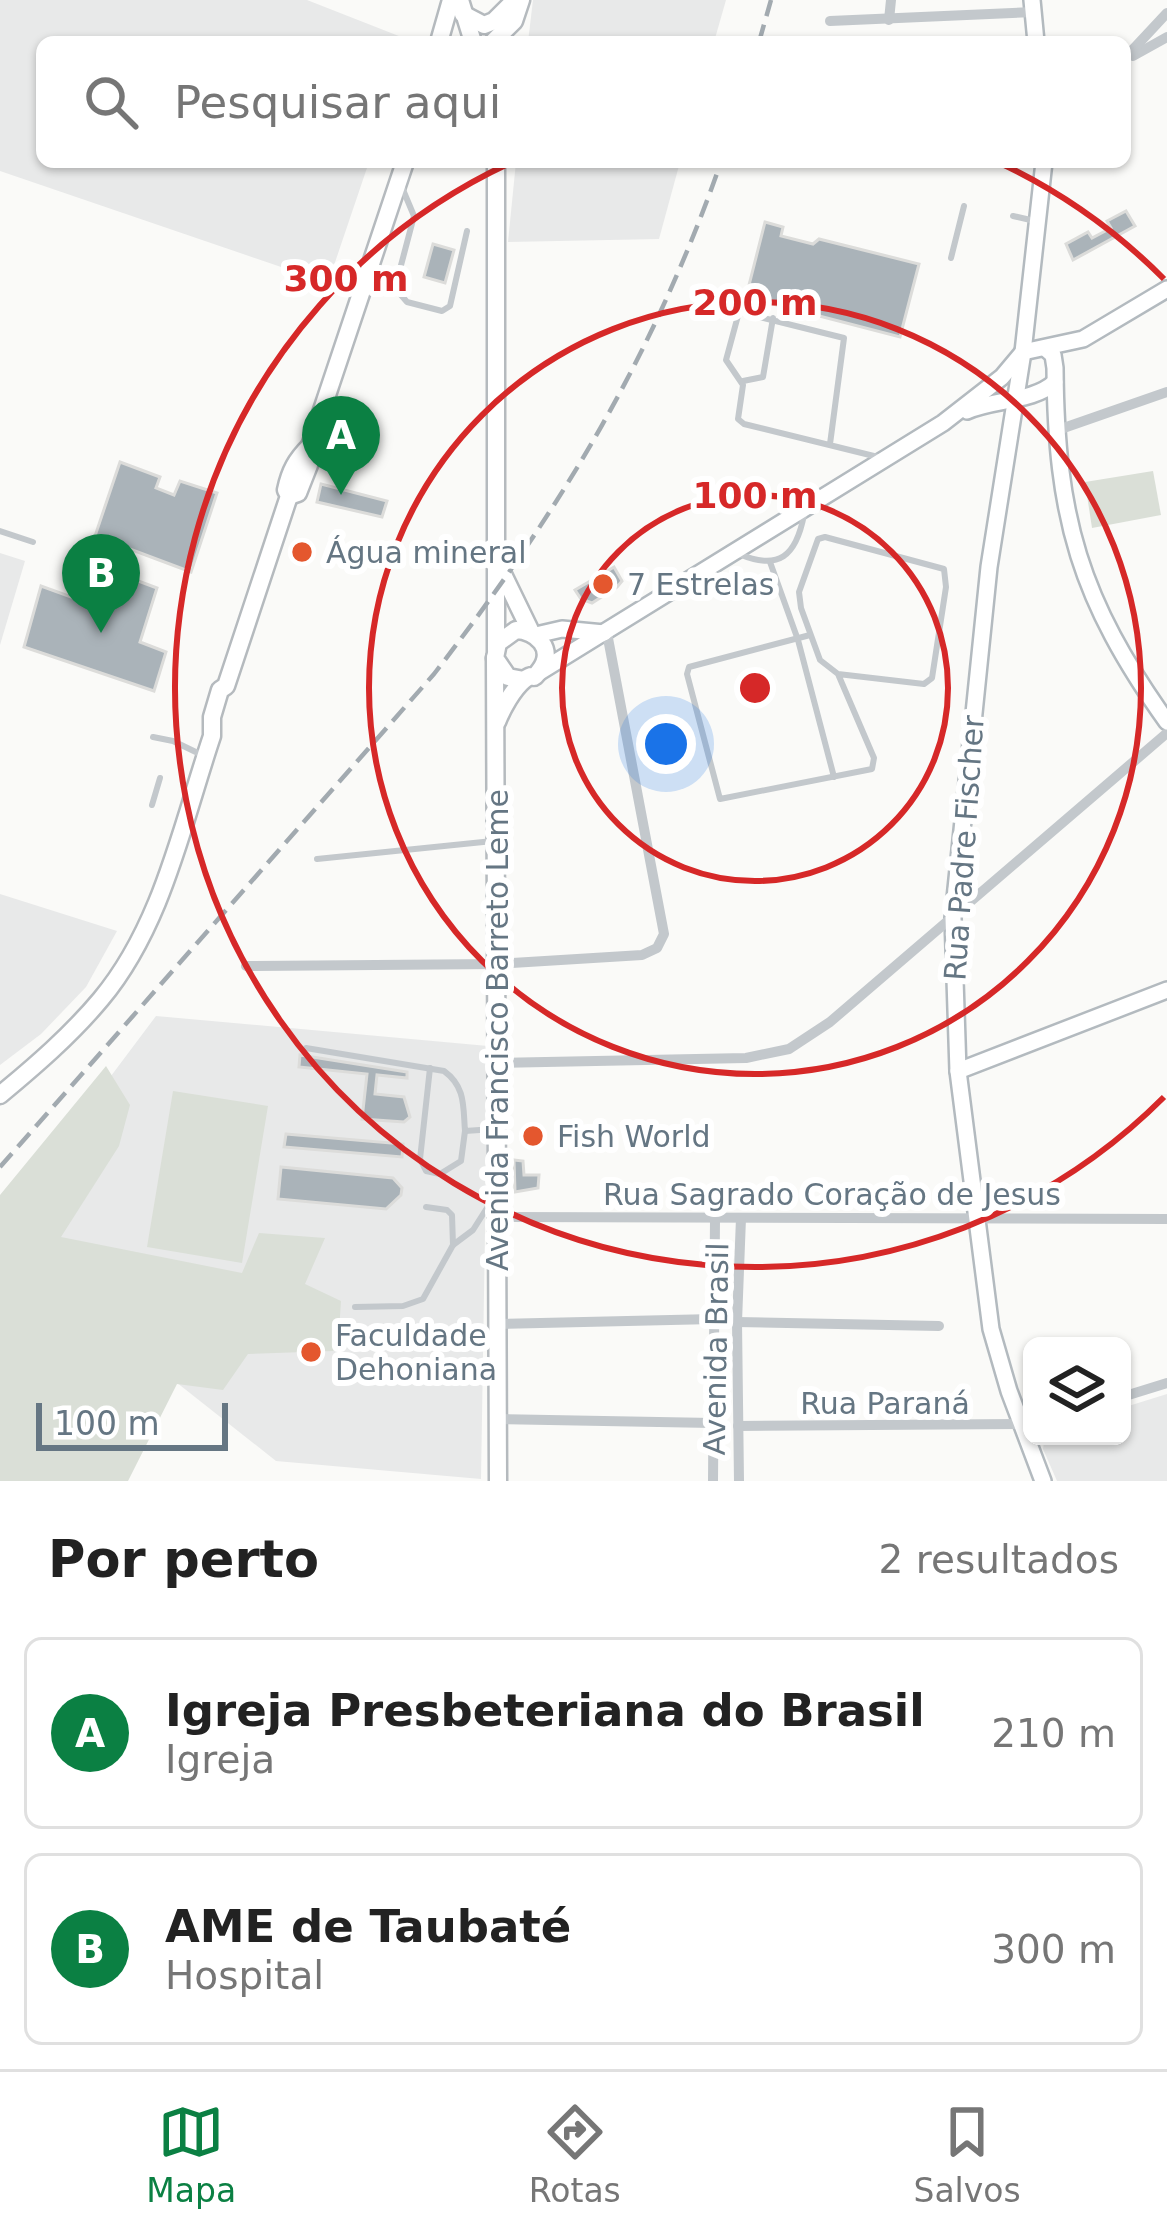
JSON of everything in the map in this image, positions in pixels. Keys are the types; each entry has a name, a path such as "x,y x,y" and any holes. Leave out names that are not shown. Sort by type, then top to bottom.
{"main road":[{"path":"458,4 484,25 519,0"},
{"path":"499,36 514,21 519,0"},
{"path":"517,36 519,0"},
{"path":"442,36 458,4"},
{"path":"458,4 471,36"},
{"path":"1033,6 1036,36"},
{"path":"0,1092 36,1065 101,999 154,909 214,729 222,722 230,694 226,686 289,496 298,493 310,465 310,446 403,168"},
{"name":"Avenida Francisco Barreto Leme","path":"496,168 498,1481"},
{"name":"Rua Padre Fischer","path":"1023,1415 992,1329 976,1217 958,1071 953,918 986,589 1023,352 1043,168"},
{"path":"943,423 1002,376 1023,352 1083,339 1167,289"},
{"path":"1045,348 1053,355 1060,487 1071,535 1101,620 1127,667 1167,722"},
{"path":"608,633 509,632 495,654 502,672 531,676 608,633 943,423 985,403 1037,394 1055,382"},
{"path":"495,554 546,650 496,723"},
{"path":"958,1071 1167,990"},
{"name":"Rua Padre Fischer","path":"1033,1445 1043,1481"}],"street":[{"path":"890,20 892,0"},
{"path":"830,22 1033,6"},
{"path":"1131,52 1167,13"},
{"path":"1131,56 1167,37"},
{"path":"1055,431 1167,392"},
{"path":"246,966 497,964 642,956 657,948 664,934 608,633"},
{"path":"499,1063 746,1058 789,1049 830,1022 1167,733"},
{"name":"Rua Sagrado Coração de Jesus","path":"497,1217 1167,1219"},
{"name":"Avenida Brasil","path":"739,1481 741,1218"},
{"name":"Avenida Brasil","path":"713,1481 715,1220"},
{"path":"497,1324 714,1319"},
{"path":"737,1322 939,1326"},
{"path":"1131,1393 1167,1383"},
{"path":"499,1419 712,1423"},
{"name":"Rua Paraná","path":"738,1426 1023,1426"}],"lane":[{"path":"399,182 414,216 394,288 407,302 442,311 450,306 467,231"},
{"path":"951,258 964,206"},
{"path":"1012,216 1038,222"},
{"path":"742,381 726,360 736,315 743,311 844,338 830,444"},
{"path":"742,381 763,377 773,318"},
{"path":"742,381 738,419 744,424 885,459"},
{"path":"805,509 794,547 806,572"},
{"path":"0,531 33,542"},
{"path":"810,634 689,667 721,799 872,769 874,758 838,674 820,660 810,634 800,592 814,545 825,537 938,565 946,574 932,677 924,685 838,674"},
{"path":"736,553 770,562 794,547"},
{"path":"770,562 798,640 834,778"},
{"path":"153,736 205,756"},
{"path":"152,805 160,778"},
{"path":"317,859 497,841"},
{"path":"306,1048 430,1068 445,1071 456,1080 462,1093 465,1132 461,1161 440,1174 426,1171 420,1159 430,1068"},
{"path":"465,1132 498,1129"},
{"path":"355,1306 404,1306 423,1299 453,1244 473,1231 497,1192"},
{"path":"426,1208 452,1215 453,1244"}],"shaded area":[{"path":"0,0 307,0 399,36 36,36 36,168 367,168 328,283 0,171"},
{"path":"533,0 726,0 716,36 529,36"},
{"path":"515,168 678,168 659,239 508,242"},
{"path":"1153,471 1161,515 1092,528 1085,482"},
{"path":"0,553 25,561 0,645"},
{"path":"0,894 117,931 86,987 41,1034 0,1065"},
{"name":"Faculdade Dehoniana","path":"156,1016 488,1046 481,1479 276,1461 0,1243 0,1224"},
{"path":"106,1066 130,1105 119,1146 61,1237 242,1273 259,1233 325,1238 305,1284 341,1301 338,1347 333,1351 248,1354 223,1390 177,1384 128,1481 0,1481 0,1195"},
{"path":"173,1091 268,1106 242,1263 147,1247"},
{"path":"1167,1394 1167,1481 1057,1481 1044,1445 1131,1445 1131,1405"}],"building":[{"path":"1126,211 1135,226 1073,260 1066,244 1088,232 1092,238 1111,228 1107,221"},
{"path":"765,222 783,227 781,236 813,244 819,239 919,264 900,337 746,297"},
{"path":"433,244 454,250 445,283 424,277"},
{"path":"120,462 160,477 156,488 174,495 180,481 217,493 191,572 95,536"},
{"path":"321,484 387,501 382,517 317,502"},
{"path":"85,561 157,588 140,642 166,652 154,691 24,647 41,586 74,598"},
{"name":"7 Estrelas","path":"614,567 622,581 617,587 592,603 581,599 575,590"},
{"path":"300,1055 407,1072 407,1078 377,1075 375,1094 404,1097 410,1117 404,1122 362,1119 367,1074 299,1067"},
{"path":"286,1134 403,1144 402,1157 284,1147"},
{"path":"514,1160 523,1161 524,1175 539,1175 538,1188 515,1192"},
{"path":"281,1167 393,1178 402,1188 401,1195 386,1209 278,1199"}],"railway":[{"path":"761,36 771,0"},
{"path":"0,1167 434,674 480,613 562,492 634,367 719,168"}],"place":[{"name":"Igreja Presbeteriana do Brasil","path":"341,495"},
{"name":"Água mineral","path":"302,552"},
{"name":"7 Estrelas","path":"603,584"},
{"name":"AME de Taubaté","path":"101,633"},
{"name":"Fish World","path":"533,1136"},
{"name":"Faculdade Dehoniana","path":"311,1352"}]}
